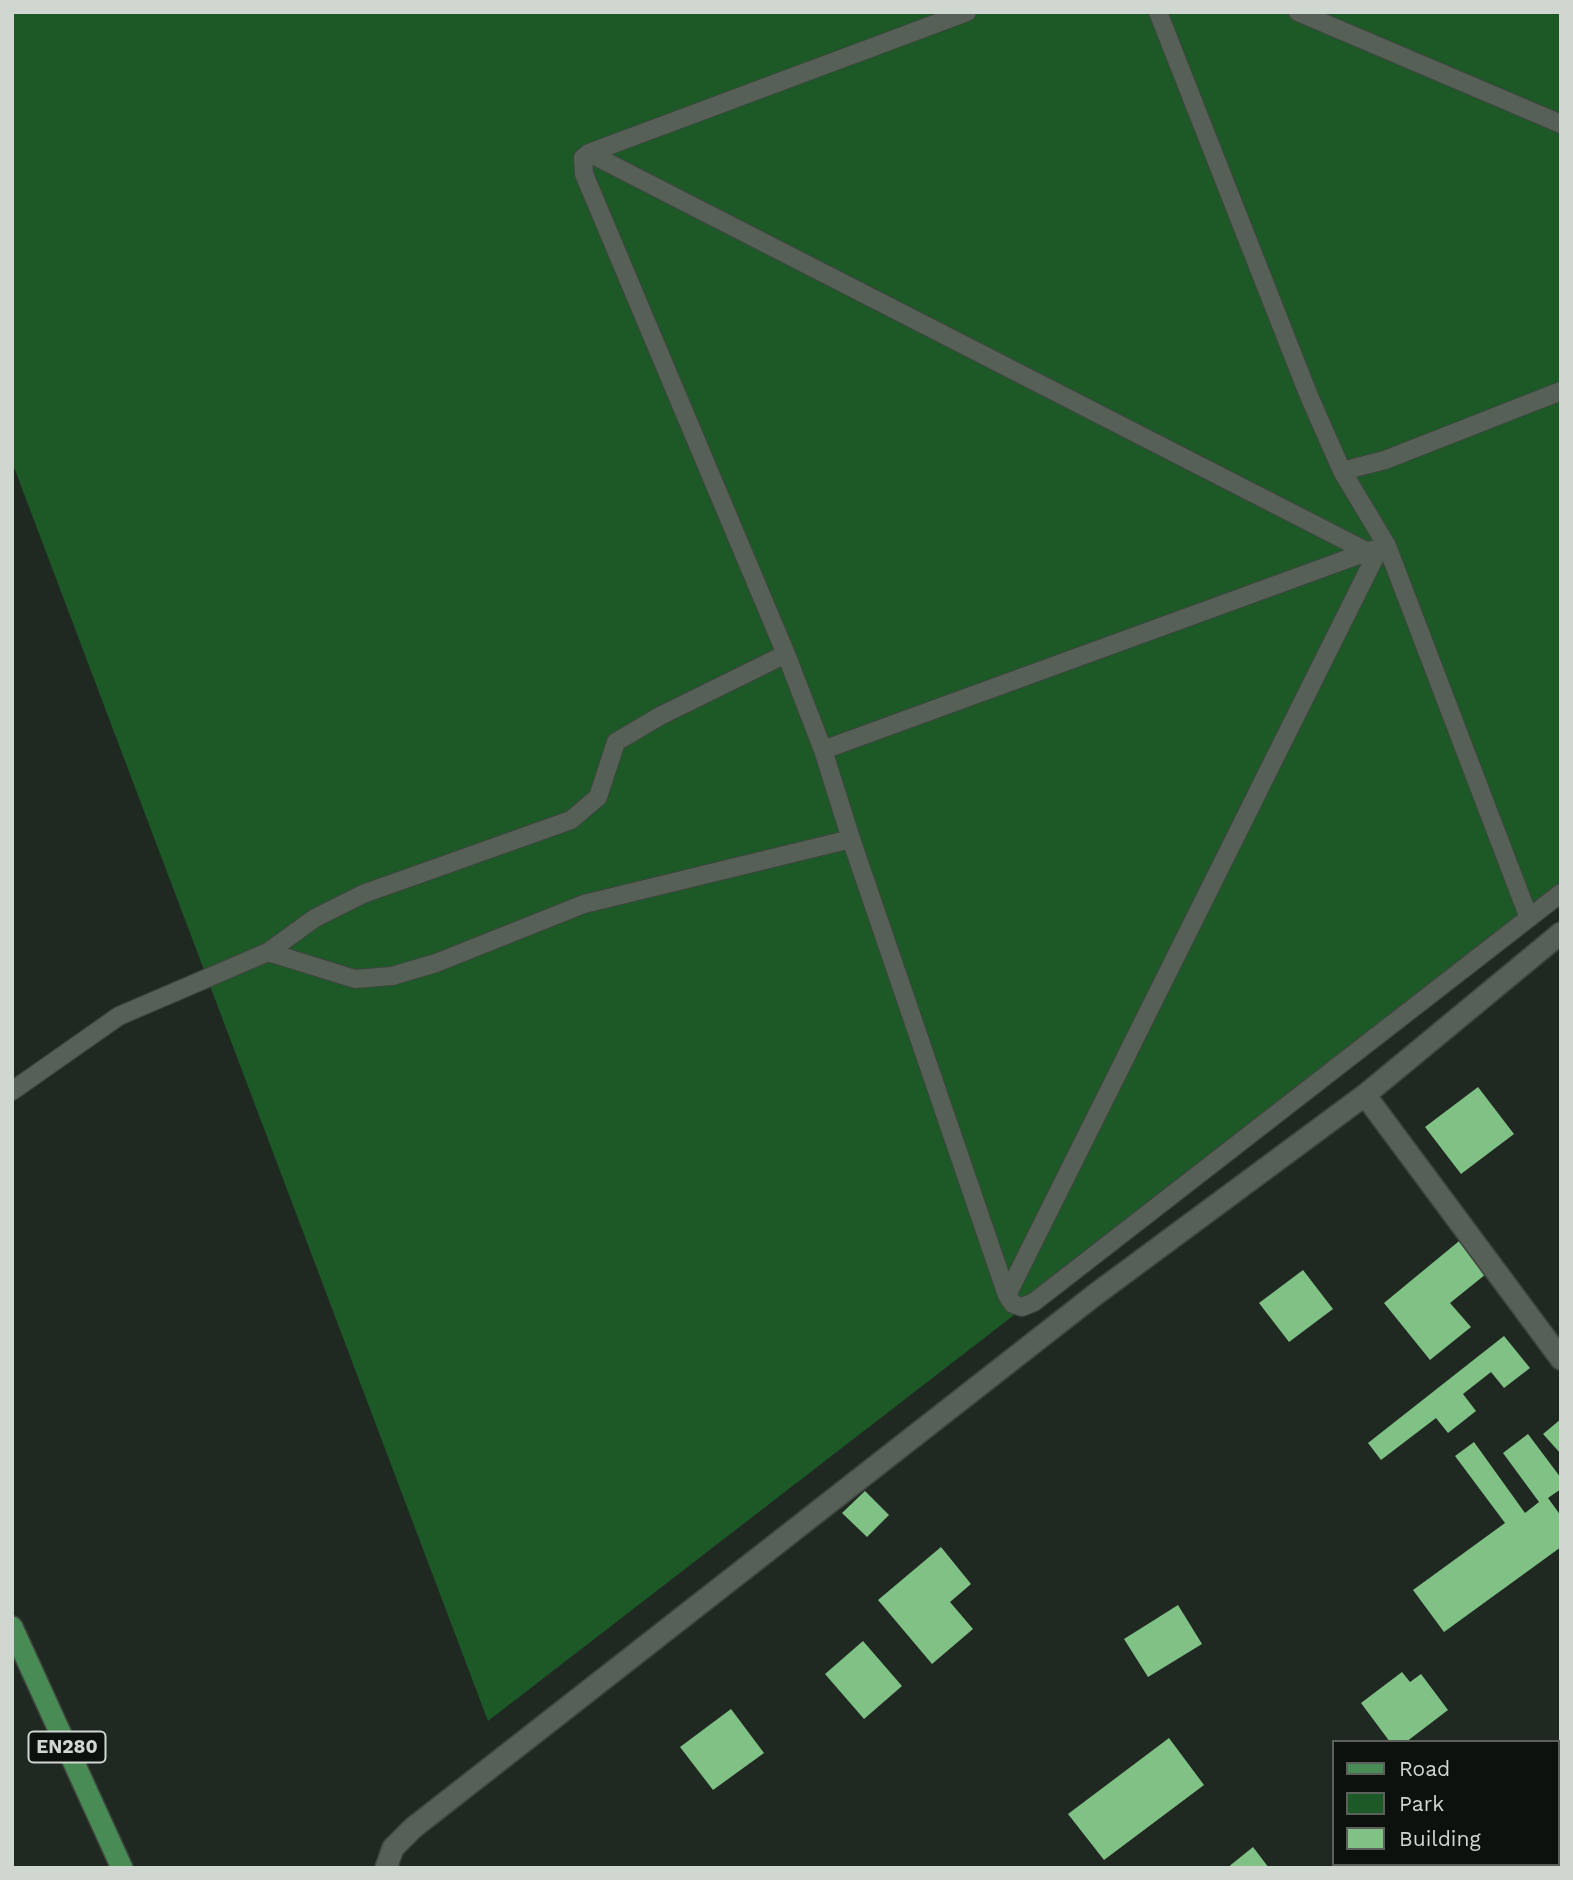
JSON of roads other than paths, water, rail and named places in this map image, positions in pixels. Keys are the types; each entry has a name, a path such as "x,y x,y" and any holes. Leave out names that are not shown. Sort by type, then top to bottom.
{"main road":[{"name":"EN280","path":"12,1627 121,1868"}],"street":[{"path":"386,1868 393,1848 413,1828 1096,1294 1364,1095 1561,933"},
{"path":"1364,1095 1561,1359"}],"lane":[{"path":"967,12 589,153 583,158 584,174 786,654 823,750 1007,1295 1018,1307 1034,1302 1561,893"},
{"path":"1158,12 1309,396 1378,549 1529,918"},
{"path":"1298,12 1561,124"},
{"path":"589,153 1378,549"},
{"path":"1342,471 1385,460 1561,391"},
{"path":"823,750 1378,549"},
{"path":"1007,1295 1378,549"},
{"path":"12,1091 119,1016 268,952 315,918 363,894 571,820 598,797 616,742 660,716 786,654"},
{"path":"268,952 355,979 392,976 436,963 584,904 851,839"}]}
